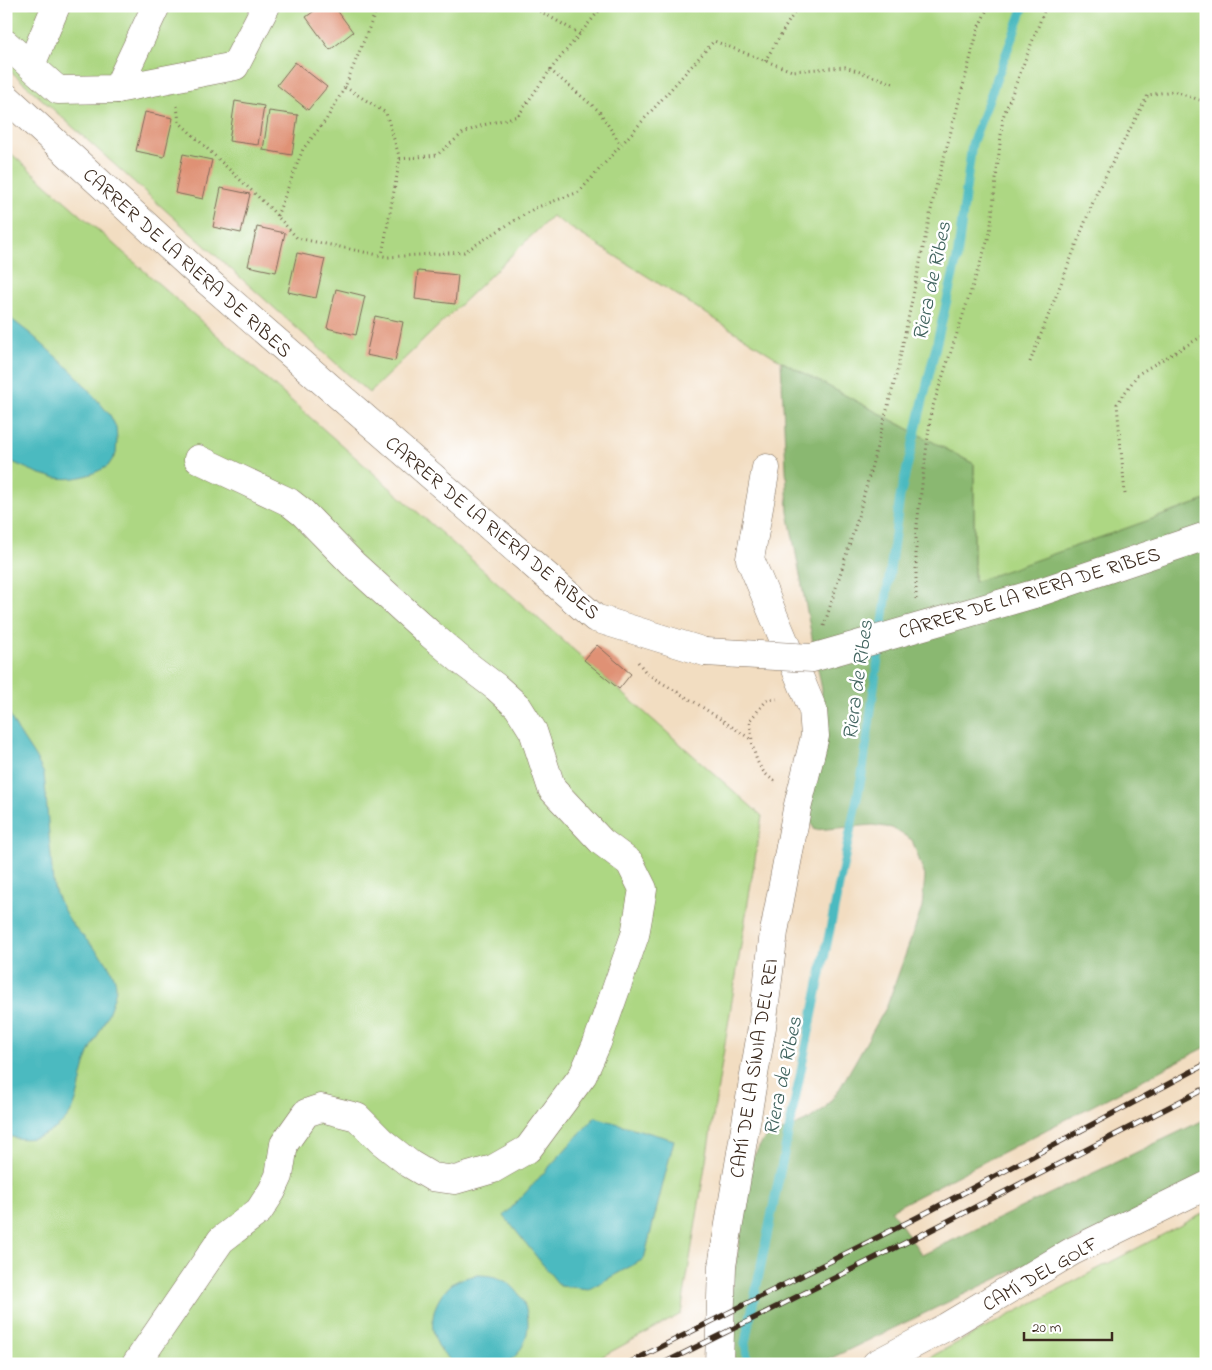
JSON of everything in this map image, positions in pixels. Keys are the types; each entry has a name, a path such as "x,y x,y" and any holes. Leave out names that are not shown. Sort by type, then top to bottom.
{"street":[{"path":"31,65 56,6"},
{"path":"117,89 156,6"},
{"path":"6,44 58,90 117,89 235,66 266,6"},
{"name":"CARRER DE LA RIERA DE RIBES","path":"6,97 198,273 595,618 705,652 812,658 1034,594 1206,536"},
{"path":"136,1364 220,1240 259,1210 272,1191 279,1176 284,1144 306,1113 321,1108 357,1117 381,1141 410,1164 432,1177 455,1180 493,1170 528,1149 583,1075 597,1043 635,935 643,889 630,863 602,842 552,789 533,731 518,707 429,633 353,564 303,513 289,502 198,459"},
{"name":"CAMÍ DE LA SÍNIA DEL REI","path":"719,1364 722,1266 762,1028 774,932 797,809 815,736 812,710 750,559 766,468"},
{"name":"CAMÍ DEL GOLF","path":"876,1364 946,1326 1071,1252 1206,1186"}],"path":[{"path":"278,216 303,149 326,120 345,87 378,6"},
{"path":"531,6 580,34"},
{"path":"400,159 437,155 463,133 483,125 518,116 550,70 603,6"},
{"path":"765,61 798,6"},
{"path":"822,634 858,517 896,376 935,191 979,26 989,6"},
{"path":"916,628 916,533 931,412 990,233 1003,117 1046,6"},
{"path":"173,78 179,122 278,216 297,238 388,257 464,252 535,208 579,192 714,41 792,71 845,68 893,82"},
{"path":"550,70 600,111 621,145"},
{"path":"345,87 386,113 400,159 382,255"},
{"path":"1030,362 1097,192 1148,95 1173,91 1206,102"},
{"path":"1125,494 1117,404 1138,374 1206,334"},
{"path":"636,660 647,674 696,703 752,740"},
{"path":"806,774 786,788 768,777 757,761 750,720 768,700 788,699 812,710"}],"green space":[{"path":"6,6 1206,6 1206,500 974,583 974,464 781,361 552,216 369,393 6,67"},
{"path":"6,149 762,816 681,1314 588,1364 6,1364"},
{"path":"781,361 974,464 974,582 1206,500 1206,1047 891,1210 922,1255 1206,1119 1206,1178 819,1364 736,1364 725,1327 753,1157 764,1139 808,1120 825,1108 840,1088 887,1006 922,908 925,876 912,840 892,828 873,825 815,830 802,809 813,758 822,690 788,512"},
{"path":"1206,1212 1206,1364 920,1364 936,1354"}],"water":[{"path":"6,315 32,335 75,374 110,415 116,427 117,440 116,454 108,466 93,473 68,479 45,475 6,459"},
{"path":"6,705 9,714 44,774 53,880 57,896 74,927 110,968 116,986 113,1001 89,1053 72,1111 66,1120 56,1128 38,1137 24,1139 6,1135"},
{"path":"595,1117 674,1140 644,1259 589,1289 560,1286 504,1216"},
{"path":"477,1275 503,1280 514,1288 526,1309 528,1322 523,1346 505,1364 471,1365 455,1363 449,1359 436,1342 433,1315 440,1298 452,1284 464,1278"}],"building":[{"path":"321,6 334,6 353,32 330,50 306,17"},
{"path":"295,62 327,87 308,110 277,85"},
{"path":"235,101 264,106 258,145 229,141"},
{"path":"269,111 298,115 292,155 263,150"},
{"path":"145,112 173,118 164,157 136,151"},
{"path":"183,154 212,160 203,199 175,193"},
{"path":"221,188 250,194 241,233 213,227"},
{"path":"257,227 285,233 276,272 248,266"},
{"path":"297,253 325,259 316,298 288,292"},
{"path":"418,271 458,275 455,304 415,299"},
{"path":"336,289 365,296 356,335 327,328"},
{"path":"375,316 403,322 395,361 366,355"},
{"path":"597,645 631,674 619,689 584,660"}],"waterway":[{"name":"Riera de Ribes","path":"748,1364 745,1343 863,769 900,497 957,258 972,144 1024,6"}],"railway":[{"path":"627,1364 918,1217 1206,1064"},
{"path":"662,1364 929,1231 1206,1088"}]}
